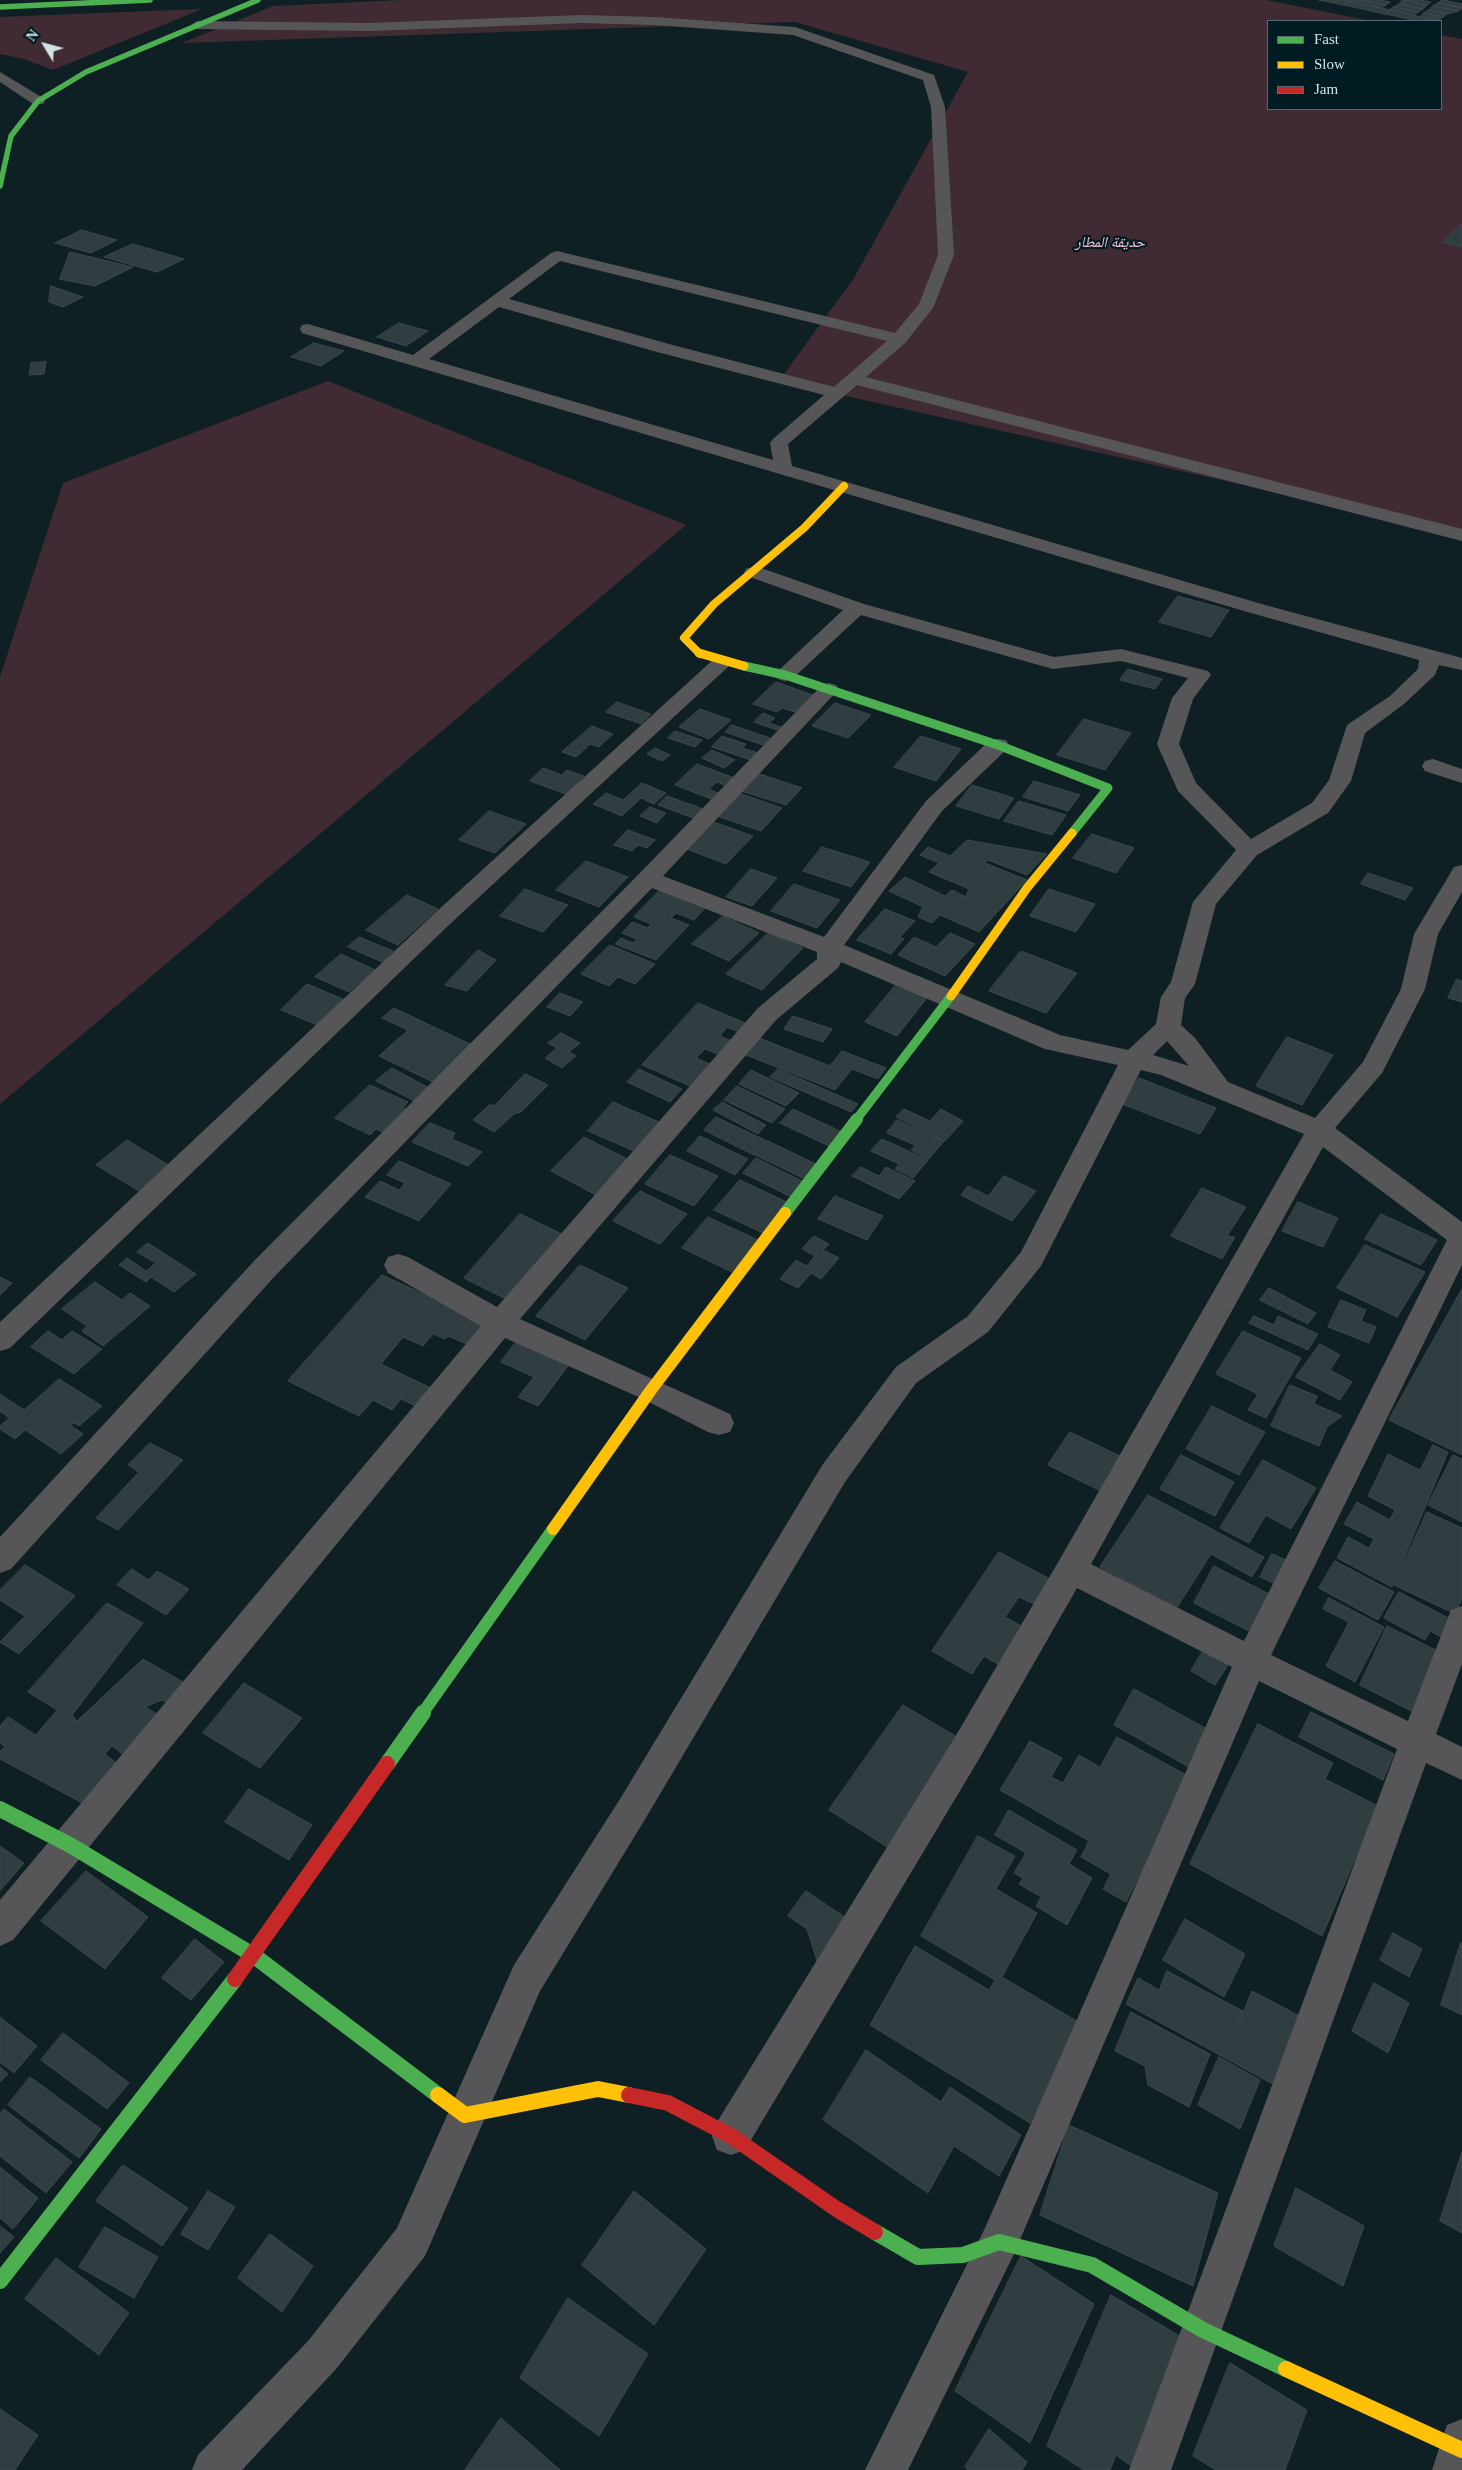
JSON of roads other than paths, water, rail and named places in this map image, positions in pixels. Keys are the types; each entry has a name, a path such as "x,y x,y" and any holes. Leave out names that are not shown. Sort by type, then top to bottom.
{"main road":[{"path":"0,7 65,2 150,0"},
{"path":"0,186 11,136 38,100 86,72 258,0"},
{"path":"0,2281 253,1954 651,1390 949,998 1027,888 1108,788 998,745 829,689 785,675 722,662 700,654 684,638 714,604 804,528 844,486"},
{"path":"0,1809 70,1845 253,1954 465,2115 598,2089 668,2103 732,2136 838,2210 918,2257 963,2255 999,2242 1092,2265 1203,2330 1459,2452"}],"street":[{"path":"197,26 369,28 582,19 654,21 795,31 929,78 938,107 946,255 927,305 899,339 779,442 783,468"},
{"path":"0,76 38,100"},
{"path":"417,360 557,256 899,339"},
{"path":"497,301 663,348 838,393"},
{"path":"308,329 1258,609 1462,664"},
{"path":"854,379 1462,534"},
{"path":"754,572 857,608 1053,663 1121,655 1201,675 1183,698 1168,744 1186,786 1249,850"},
{"path":"785,675 857,608"},
{"path":"213,2470 322,2355 411,2242 465,2115 527,1978 637,1801 834,1473 906,1375 978,1324 1031,1259 1133,1060 1152,1040 1168,1028 1173,997 1184,984 1205,902 1249,850 1320,808 1340,781 1355,730 1397,700 1428,671 1430,656"},
{"path":"0,1340 442,918 722,662"},
{"path":"0,1559 265,1268 648,878 829,689"},
{"path":"0,1928 500,1323 767,1014 829,962 829,948 934,806 998,745"},
{"path":"1433,766 1462,776"},
{"path":"732,2136 967,1748 1071,1569 1319,1130 1373,1067 1413,989 1426,934 1462,872"},
{"path":"648,878 829,948 1054,1043 1167,1067 1319,1130 1462,1237 1251,1661 999,2242 886,2470"},
{"path":"1168,1028 1186,1044 1219,1089"},
{"path":"398,1265 500,1323 651,1390 719,1423"},
{"path":"1071,1569 1415,1743 1462,1764"},
{"path":"1150,2470 1203,2330 1415,1743 1462,1620"}],"park label":[{"name":"حديقة المطار","path":"1110,243"}]}
